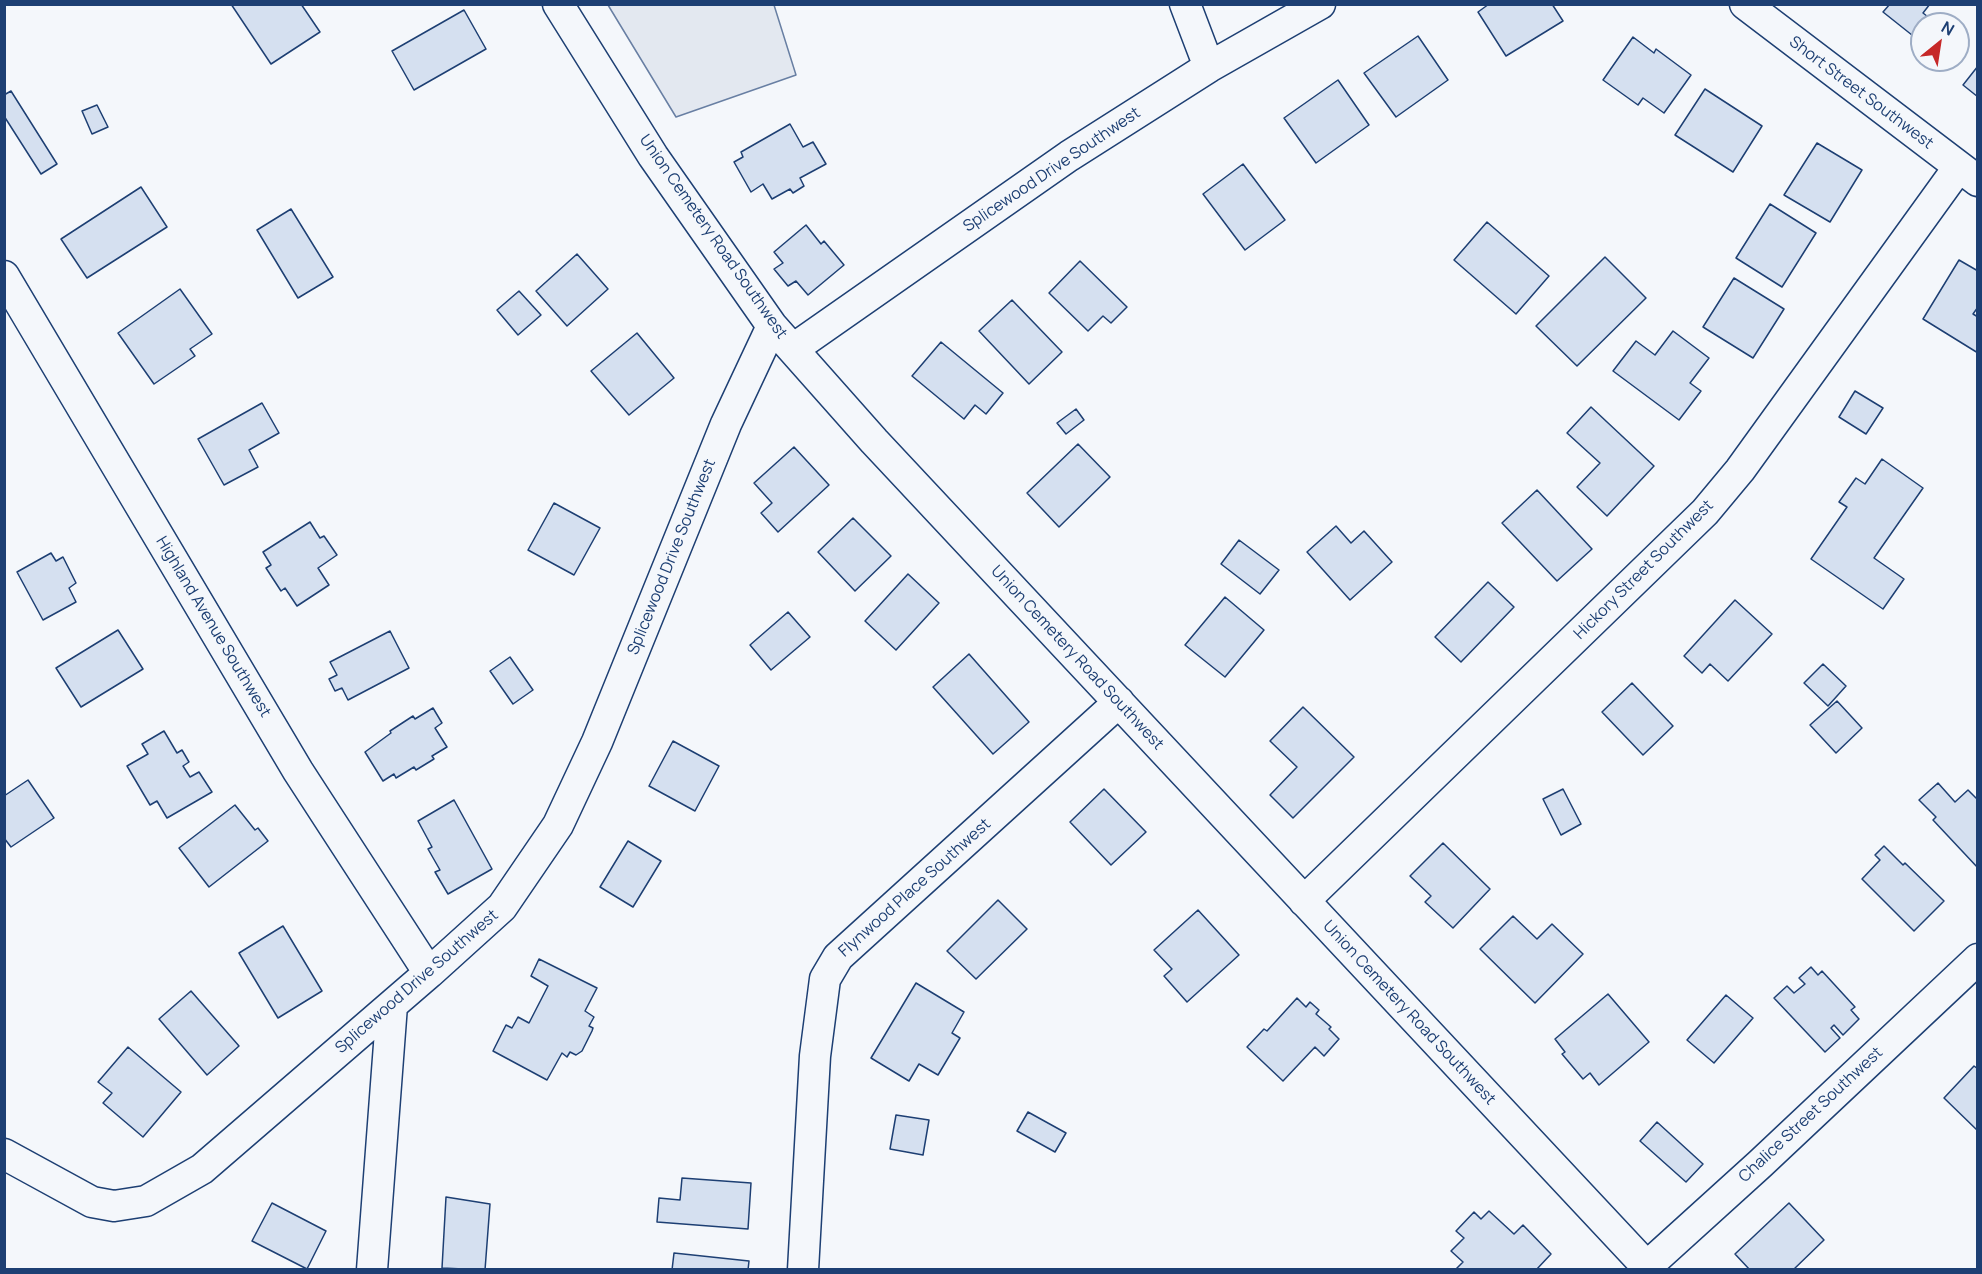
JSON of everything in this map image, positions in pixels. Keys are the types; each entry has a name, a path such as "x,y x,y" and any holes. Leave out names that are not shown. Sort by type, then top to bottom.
{"street":[{"name":"Union Cemetery Road Southwest","path":"558,4 653,156 772,326 874,441 1646,1268"},
{"path":"1185,4 1209,68"},
{"name":"Splicewood Drive Southwest","path":"793,349 1069,156 1209,68 1320,4"},
{"name":"Short Street Southwest","path":"1745,4 1968,175"},
{"name":"Hickory Street Southwest","path":"1304,901 1705,512 1968,175"},
{"name":"Highland Avenue Southwest","path":"4,276 298,771 429,973"},
{"name":"Splicewood Drive Southwest","path":"4,1154 92,1202 114,1206 146,1201 202,1169 502,907 558,825 597,742 726,423 772,326"},
{"name":"Flynwood Place Southwest","path":"803,1269 815,1056 825,979 838,957 1119,702"},
{"name":"Chalice Street Southwest","path":"1646,1268 1977,959"},
{"path":"372,1269 392,1005"}],"shaded area":[{"path":"608,5 774,5 796,75 676,117"}],"building":[{"path":"231,4 301,4 320,32 271,64"},
{"path":"1489,4 1552,4 1563,21 1506,56 1478,12"},
{"path":"1890,4 1930,4 1924,12 1910,12 1910,33 1883,12"},
{"path":"464,10 486,49 414,90 392,51"},
{"path":"1418,36 1448,80 1396,117 1364,73"},
{"path":"1633,37 1654,53 1656,49 1691,75 1664,113 1643,98 1638,105 1603,80"},
{"path":"1978,66 1978,97 1963,85"},
{"path":"1338,80 1369,125 1316,163 1284,118"},
{"path":"1705,89 1762,126 1733,172 1675,135"},
{"path":"11,91 57,164 41,174 4,116 4,95"},
{"path":"97,105 108,127 92,134 82,111"},
{"path":"790,124 803,147 813,142 826,164 800,178 804,186 793,193 790,189 772,199 763,184 751,192 734,162 743,157 741,152"},
{"path":"1817,143 1862,170 1830,222 1784,195"},
{"path":"1243,164 1285,220 1245,250 1203,194"},
{"path":"141,187 167,227 87,278 61,239"},
{"path":"1770,204 1816,233 1782,287 1736,258"},
{"path":"291,209 333,277 298,298 257,230"},
{"path":"1487,222 1549,276 1516,314 1454,260"},
{"path":"806,225 821,244 824,241 844,265 808,295 796,281 788,286 774,269 783,263 774,252"},
{"path":"577,254 608,289 567,326 536,291"},
{"path":"1605,257 1646,298 1577,366 1536,326"},
{"path":"1959,260 1978,271 1978,307 1973,314 1978,317 1978,353 1923,319"},
{"path":"1080,261 1127,307 1111,323 1103,316 1088,331 1049,293"},
{"path":"1734,278 1784,309 1753,358 1703,327"},
{"path":"180,289 212,334 190,349 195,356 154,384 118,333"},
{"path":"519,291 541,315 518,335 497,310"},
{"path":"1012,300 1062,352 1029,384 979,331"},
{"path":"1673,331 1709,358 1690,383 1701,391 1679,420 1613,371 1636,341 1655,355"},
{"path":"637,333 674,378 629,415 591,371"},
{"path":"941,342 1003,393 986,414 975,405 964,419 912,376"},
{"path":"1855,391 1883,408 1866,434 1839,417"},
{"path":"262,403 279,433 249,450 258,467 224,485 198,439"},
{"path":"1591,407 1654,466 1607,516 1577,487 1600,463 1567,433"},
{"path":"1076,409 1084,420 1066,434 1057,423"},
{"path":"1078,444 1110,477 1059,527 1027,493"},
{"path":"794,447 829,485 778,532 761,513 772,503 754,483"},
{"path":"1882,459 1923,488 1874,558 1904,579 1883,609 1811,559 1847,507 1839,502 1856,478 1865,484"},
{"path":"1537,490 1592,549 1557,581 1502,523"},
{"path":"554,503 600,528 574,575 528,550"},
{"path":"853,518 891,556 855,591 818,552"},
{"path":"310,522 320,538 324,536 337,555 318,568 329,585 297,606 285,588 281,591 266,568 271,565 263,552"},
{"path":"1336,526 1351,543 1364,531 1392,562 1350,600 1307,552"},
{"path":"1239,540 1279,570 1260,594 1221,564"},
{"path":"51,553 56,561 63,557 76,583 69,588 76,602 43,620 17,572"},
{"path":"908,574 939,603 896,650 865,621"},
{"path":"1488,582 1514,607 1461,662 1435,637"},
{"path":"1225,597 1264,630 1225,677 1185,645"},
{"path":"1735,600 1772,634 1728,681 1710,664 1702,673 1684,656"},
{"path":"788,612 810,637 771,670 750,645"},
{"path":"118,630 143,669 81,707 56,668"},
{"path":"390,631 409,668 348,700 342,688 335,691 329,679 337,675 330,662"},
{"path":"969,654 1029,722 993,754 933,687"},
{"path":"510,657 533,690 513,704 490,671"},
{"path":"1823,664 1846,686 1828,706 1804,683"},
{"path":"1632,683 1673,726 1643,755 1602,712"},
{"path":"1837,701 1862,728 1836,753 1810,725"},
{"path":"1303,707 1354,757 1293,818 1270,795 1297,767 1270,741"},
{"path":"433,708 442,723 435,728 447,747 432,756 434,759 416,770 414,767 396,778 394,774 383,781 365,752 413,716 415,719"},
{"path":"164,731 177,753 182,750 189,762 183,766 190,777 199,772 212,792 167,818 157,801 150,805 127,766 148,754 142,744"},
{"path":"673,741 719,766 695,811 649,786"},
{"path":"28,780 54,818 11,847 4,838 4,796"},
{"path":"1938,783 1955,802 1968,790 1978,800 1978,868 1933,820 1936,817 1919,800"},
{"path":"1104,789 1146,832 1111,865 1070,822"},
{"path":"1563,789 1581,824 1561,835 1543,799"},
{"path":"454,800 492,869 448,894 435,872 440,870 428,849 432,847 418,821"},
{"path":"235,805 255,830 258,828 268,841 209,887 179,848"},
{"path":"628,841 661,861 633,907 600,887"},
{"path":"1443,843 1490,889 1453,928 1425,902 1431,896 1410,876"},
{"path":"1884,846 1944,901 1914,931 1862,879 1880,860 1875,855"},
{"path":"998,900 1027,929 976,979 947,951"},
{"path":"1198,910 1239,955 1187,1002 1164,976 1172,969 1154,950"},
{"path":"1513,916 1537,939 1552,924 1583,954 1535,1003 1480,949"},
{"path":"283,926 322,991 278,1018 239,953"},
{"path":"539,959 597,988 585,1011 594,1017 589,1026 593,1028 592,1031 582,1051 576,1055 570,1052 567,1057 562,1053 547,1080 493,1051 506,1025 512,1028 518,1017 529,1023 548,986 531,976"},
{"path":"1811,967 1818,975 1822,971 1855,1007 1851,1010 1859,1019 1843,1035 1834,1025 1831,1028 1840,1038 1825,1052 1774,998 1787,986 1794,993 1805,984 1799,978"},
{"path":"916,983 964,1012 952,1033 960,1038 938,1075 919,1064 909,1081 871,1058"},
{"path":"191,991 239,1046 207,1075 159,1019"},
{"path":"1608,994 1649,1042 1599,1085 1590,1073 1583,1079 1562,1054 1565,1052 1555,1039"},
{"path":"1726,995 1753,1018 1714,1063 1687,1040"},
{"path":"1297,998 1306,1007 1310,1002 1319,1010 1316,1014 1331,1027 1329,1029 1339,1039 1324,1056 1315,1047 1283,1081 1247,1047 1264,1029 1267,1031"},
{"path":"128,1047 181,1092 143,1137 103,1103 112,1093 98,1082"},
{"path":"1974,1066 1978,1069 1978,1131 1944,1098"},
{"path":"1028,1112 1066,1133 1055,1152 1017,1131"},
{"path":"896,1115 929,1120 923,1155 890,1149"},
{"path":"1657,1122 1703,1164 1686,1182 1640,1141"},
{"path":"682,1178 751,1183 748,1229 657,1222 659,1198 680,1200"},
{"path":"446,1197 490,1204 485,1270 442,1268"},
{"path":"272,1203 326,1231 307,1269 252,1241"},
{"path":"1789,1203 1824,1240 1793,1270 1750,1270 1735,1254"},
{"path":"1489,1211 1514,1234 1523,1225 1551,1254 1536,1270 1455,1270 1463,1262 1451,1251 1464,1238 1456,1231 1474,1212 1481,1219"},
{"path":"674,1253 749,1261 748,1270 672,1270"}]}
